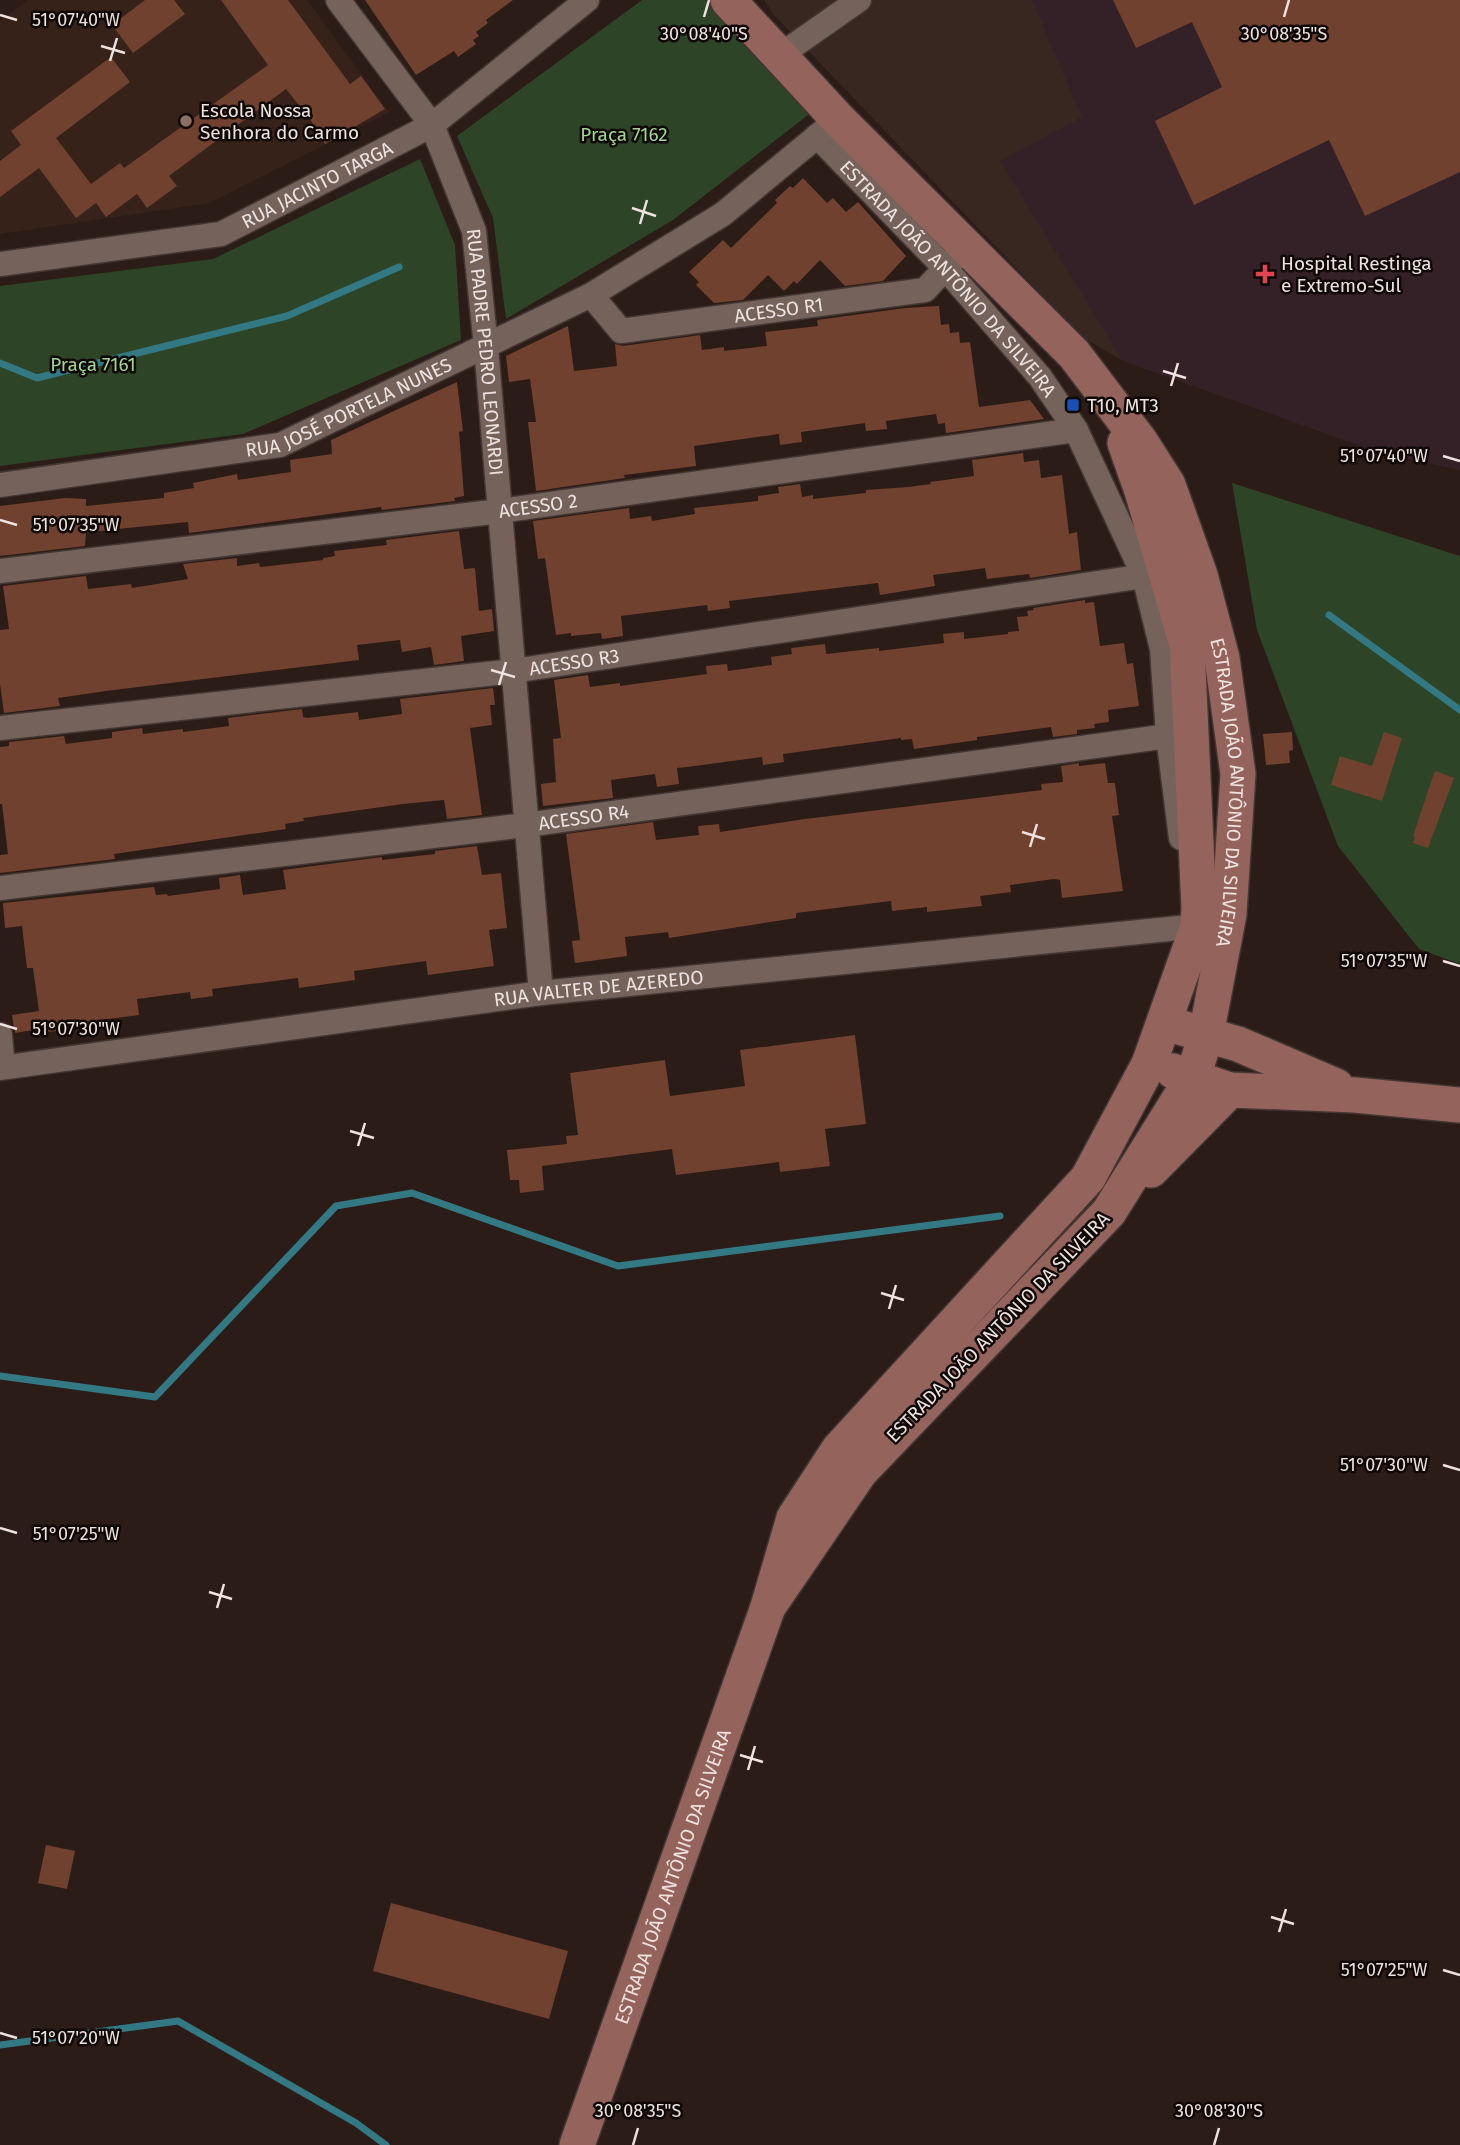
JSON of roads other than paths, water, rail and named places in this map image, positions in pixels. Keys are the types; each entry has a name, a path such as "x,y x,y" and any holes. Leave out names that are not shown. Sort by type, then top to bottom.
{"main road":[{"name":"ESTRADA JOÃO ANTÔNIO DA SILVEIRA","path":"577,2145 631,1986 768,1606 794,1518 839,1449 1088,1178 1149,1064 1209,916 1238,774 1222,658 1200,575 1168,485 1140,441 1074,354 955,258 828,127 779,56 728,0"},
{"name":"ESTRADA JOÃO ANTÔNIO DA SILVEIRA","path":"1104,395 1142,491 1175,647 1209,916"},
{"path":"1209,916 1222,1040"},
{"path":"1165,1022 1222,1040 1355,1095"},
{"name":"ESTRADA JOÃO ANTÔNIO DA SILVEIRA","path":"768,1606 860,1472 1109,1212 1193,1077 1222,1040"},
{"path":"1149,1064 1230,1090 1355,1095 1460,1105"},
{"path":"1109,1212 1230,1090"}],"street":[{"name":"RUA PADRE PEDRO LEONARDI","path":"338,0 432,125 474,231 541,993"},
{"name":"RUA JACINTO TARGA","path":"0,264 222,234 432,125 587,0"},
{"path":"779,56 859,0"},
{"name":"RUA JOSÉ PORTELA NUNES","path":"0,485 280,444 591,295 723,214 828,127"},
{"name":"ACESSO R1","path":"591,295 621,331 925,290 955,258"},
{"name":"ESTRADA JOÃO ANTÔNIO DA SILVEIRA","path":"955,258 1076,430 1175,647 1168,736 1180,833 1187,868 1209,916"},
{"path":"1040,377 1074,354"},
{"name":"ACESSO 2","path":"0,571 500,511 1076,430"},
{"name":"ACESSO R3","path":"0,727 513,671 1144,576"},
{"name":"ACESSO R4","path":"0,888 526,825 1168,736"},
{"name":"RUA VALTER DE AZEREDO","path":"2,1068 541,993 1209,916"},
{"path":"0,1035 2,1068"}],"waterway":[{"path":"0,363 37,378 287,316 399,267"},
{"path":"1329,615 1460,710"},
{"path":"0,1376 155,1397 336,1206 412,1193 618,1266 1000,1216"},
{"path":"0,2045 178,2021 356,2123 386,2145"}],"place":[{"name":"Escola Nossa Senhora do Carmo","path":"186,121"},
{"name":"Hospital Restinga e Extremo-Sul","path":"1265,274"},
{"name":"T10, MT3","path":"1073,405"}],"park label":[{"name":"Praça 7162","path":"624,134"},
{"name":"Praça 7161","path":"93,364"}]}
